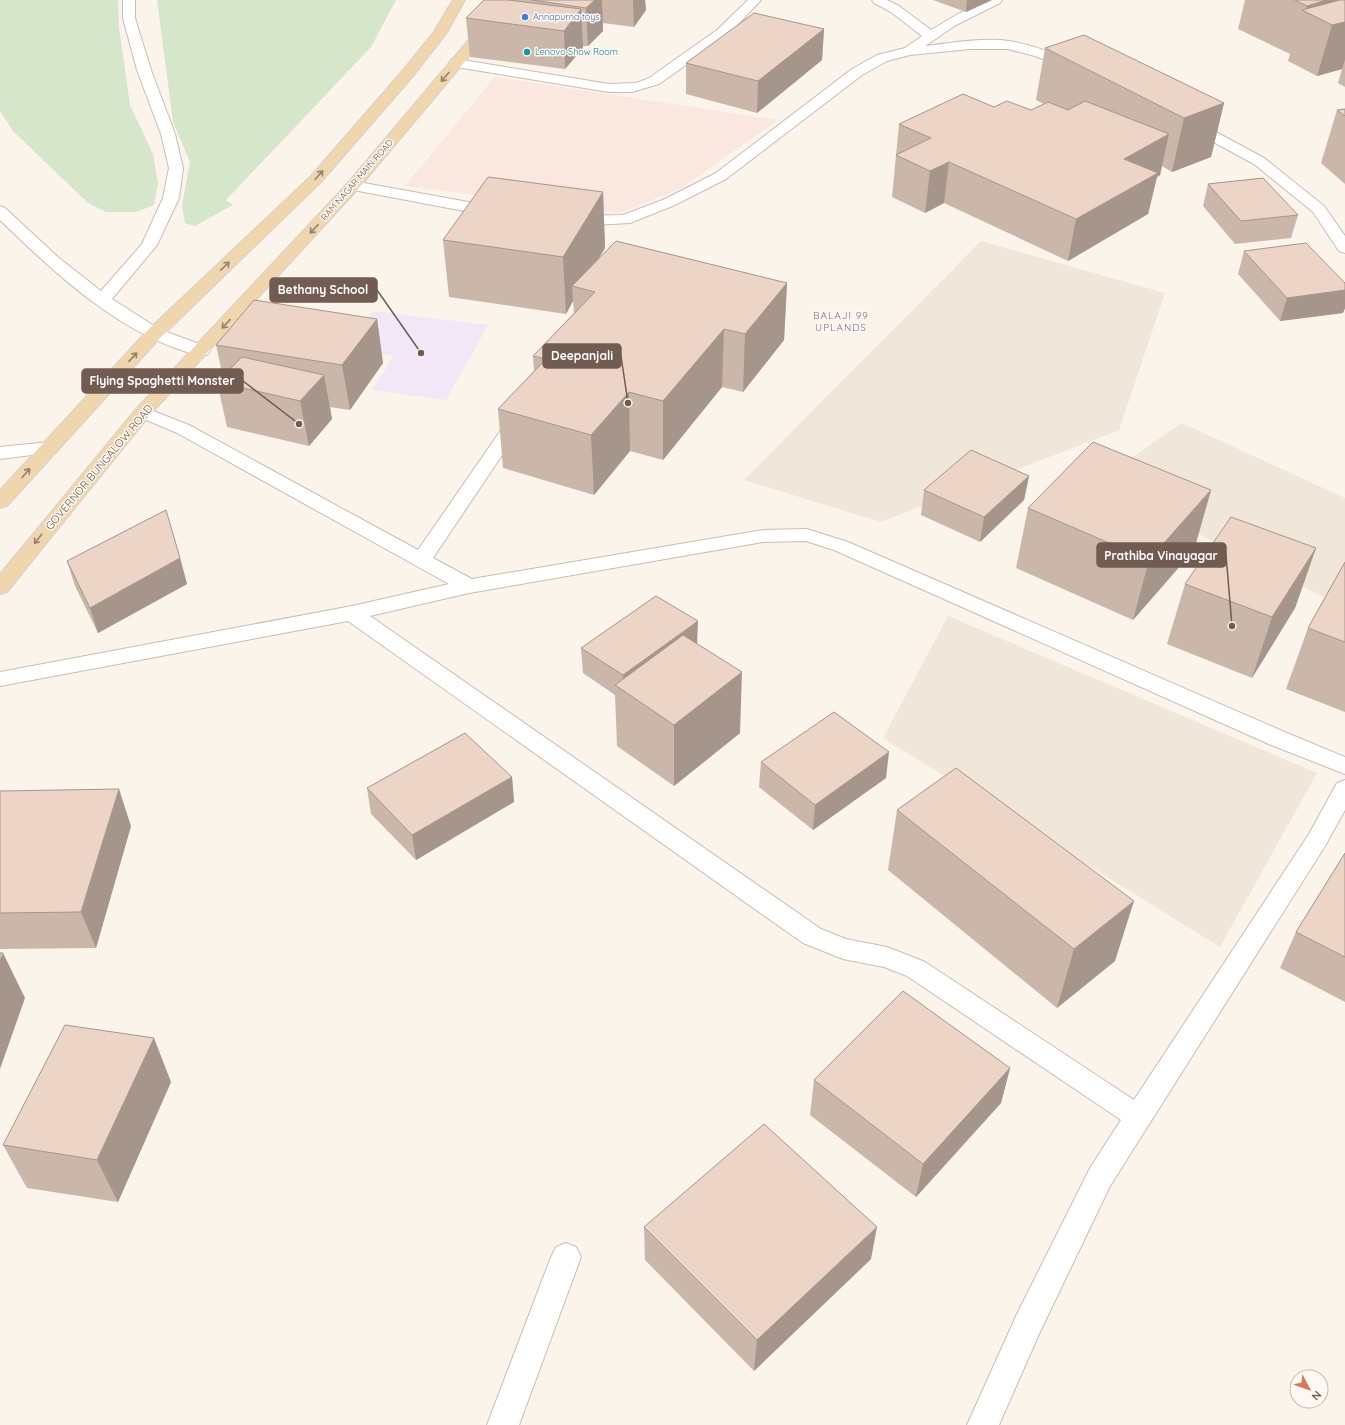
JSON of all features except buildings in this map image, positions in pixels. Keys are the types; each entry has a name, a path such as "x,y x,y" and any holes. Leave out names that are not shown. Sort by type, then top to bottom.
{"main road":[{"path":"2,498 154,334 316,179 409,72 439,34 459,0"},
{"name":"RAM NAGAR MAIN ROAD","path":"202,351 353,186 478,38 500,0"},
{"name":"GOVERNOR BUNGALOW ROAD","path":"0,587 143,412 202,351"}],"street":[{"path":"102,300 149,245 171,198 176,168 168,134 144,70 129,18 129,0"},
{"path":"456,63 627,90 641,87 654,81 722,33 755,0"},
{"path":"878,0 895,9 929,35"},
{"path":"910,51 929,35 952,21 996,0"},
{"path":"560,220 582,222 625,220 670,202 721,176 857,72 882,58 910,51 970,44 1008,45 1040,53 1086,72"},
{"path":"1176,115 1259,161 1319,209 1345,248"},
{"path":"353,186 508,214"},
{"path":"0,212 36,246 102,300 154,334 202,351"},
{"path":"421,560 528,403"},
{"path":"143,412 183,429 469,586"},
{"path":"0,454 49,448"},
{"path":"0,679 352,613 469,586 763,536 807,535 841,546 1279,739 1345,766"},
{"path":"352,613 812,936 843,949 887,957 916,969 1138,1117"},
{"path":"983,1425 1028,1324 1100,1177 1317,840 1345,789"},
{"path":"503,1425 566,1257"}],"shaded area":[{"path":"495,77 778,120 680,189 619,213 405,186"},
{"name":"BALAJI 99 UPLANDS","path":"981,241 1165,293 1119,430 881,522 744,480"},
{"path":"373,311 488,325 446,400 372,390 394,356 347,350"},
{"path":"1182,423 1345,498 1345,608 1096,482"},
{"path":"948,616 1317,773 1220,947 883,738"}],"green space":[{"path":"0,0 118,0 119,27 130,105 153,154 158,183 154,205 136,212 106,212 88,203 13,131 0,111"},
{"path":"157,0 396,0 371,47 226,200 233,205 195,226 185,223 182,205 190,162 173,122"}],"place":[{"name":"Annapurna toys","path":"525,17"},
{"name":"Lenovo Show Room","path":"527,52"},
{"name":"Bethany School","path":"421,353"},
{"name":"Deepanjali","path":"628,403"},
{"name":"Flying Spaghetti Monster","path":"299,424"},
{"name":"Prathiba Vinayagar","path":"1232,626"}],"district":[{"name":"BALAJI 99 UPLANDS","path":"841,320"}]}
